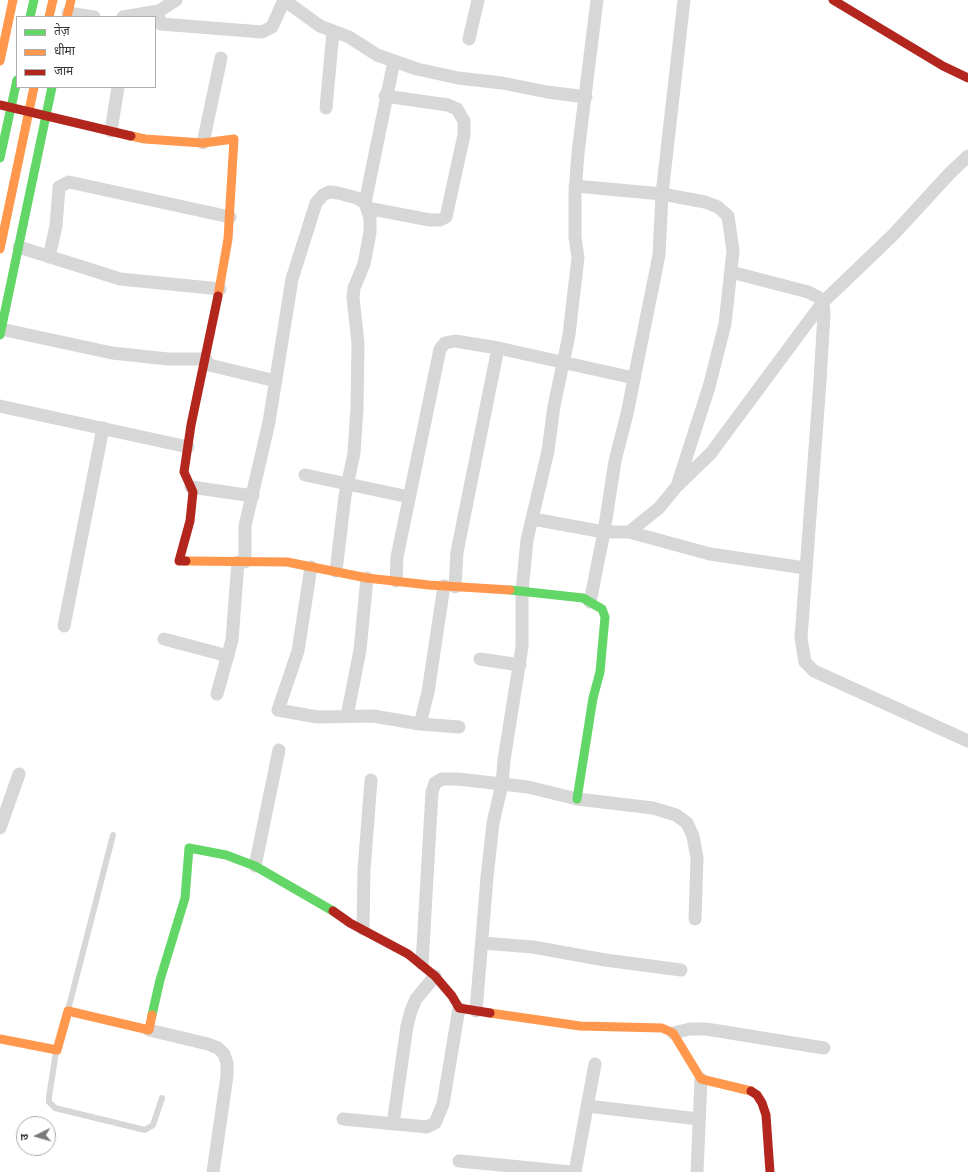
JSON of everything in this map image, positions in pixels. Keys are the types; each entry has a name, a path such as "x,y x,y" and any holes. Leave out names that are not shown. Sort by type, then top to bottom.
{"main road":[{"path":"0,61 13,0"},
{"path":"30,16 34,0"},
{"path":"49,16 53,0"},
{"path":"68,15 71,0"},
{"path":"833,0 943,66 968,78"},
{"path":"0,158 16,85"},
{"path":"0,249 34,88"},
{"path":"1,332 52,88"},
{"path":"0,105 145,139 203,143 234,139 228,239 220,289 184,472 193,492 190,520 179,561 287,562 367,578 522,591 583,598 602,609 605,617 600,672 593,698 577,799"},
{"path":"0,1039 57,1050 68,1011 96,1019 148,1030 160,980 184,898 189,848 226,855 256,866 292,888 322,903 350,923 408,954 422,964 435,976 452,996 459,1008 580,1026 662,1028 673,1033 701,1080 749,1090 762,1102 766,1115 770,1172"}],"street":[{"path":"129,16 157,12 176,0"},
{"path":"157,12 161,24 262,32 272,27 284,0 320,26 349,38 377,55 417,69 458,78 502,83 547,92 586,97"},
{"path":"469,39 478,0"},
{"path":"476,1011 492,831 502,784 504,760 522,647 522,591 527,540 548,451 554,406 569,335 578,258 575,237 575,186 597,0"},
{"path":"590,602 604,532 615,461 660,255 662,194 684,0"},
{"path":"68,15 81,16"},
{"path":"326,108 333,31"},
{"path":"203,143 221,58"},
{"path":"336,571 347,483 354,453 357,408 358,343 353,298 354,288 364,264 370,232 370,218 366,206 385,96 394,61"},
{"path":"111,131 118,88"},
{"path":"217,694 232,640 245,526 253,496 276,381 292,279 316,203 323,194 329,192 357,198 366,206 430,220 446,217 464,134 464,121 457,108 448,105 385,96"},
{"path":"629,532 659,508 676,486 712,453 823,302 893,235 950,173 968,156"},
{"path":"49,256 56,226 59,186 69,182 230,217"},
{"path":"575,186 662,194 705,202 718,207 728,216 733,251 725,324 709,387 676,486"},
{"path":"19,247 120,279 220,289"},
{"path":"731,272 808,292 818,297 823,302 824,314 819,397 805,568 801,638 805,662 814,671 968,741"},
{"path":"1,332 112,353 205,361 276,381"},
{"path":"396,581 396,557 423,424 440,349 445,343 455,341 498,348 634,378"},
{"path":"420,724 450,586 498,348"},
{"path":"0,406 188,447"},
{"path":"64,626 103,428"},
{"path":"305,475 409,497"},
{"path":"191,487 253,496"},
{"path":"532,519 604,532 629,532 710,554 805,568"},
{"path":"311,567 298,651 278,710 317,717 373,716 420,724 459,727"},
{"path":"347,716 360,650 367,578"},
{"path":"164,639 228,656"},
{"path":"480,659 520,665"},
{"path":"256,866 279,750"},
{"path":"0,828 5,798 19,774"},
{"path":"422,964 432,792 436,783 442,779 458,779 528,787 577,799 653,808 676,815 687,823 694,836 697,858 695,919"},
{"path":"363,929 364,870 371,780"},
{"path":"482,942 533,947 605,960 681,970"},
{"path":"393,1124 407,1026 411,1011 416,999 435,976"},
{"path":"343,1119 427,1127 435,1123 443,1104 459,1008"},
{"path":"673,1033 690,1029 706,1029 824,1048"},
{"path":"148,1030 208,1044 218,1048 224,1054 227,1063 228,1076 214,1172"},
{"path":"575,1172 595,1064"},
{"path":"698,1172 701,1080"},
{"path":"587,1106 699,1119"},
{"path":"459,1160 488,1167 572,1172"}],"lane":[{"path":"68,1011 113,835"},
{"path":"57,1050 49,1097 49,1102 55,1108 145,1130 153,1125 162,1098"}],"traffic: fast":[{"path":"30,16 34,0"},
{"path":"0,158 16,85"},
{"path":"0,335 52,88"},
{"path":"510,590 583,598 602,609 605,617 600,672 593,698 577,799"},
{"path":"152,1015 160,980 185,898 189,848 226,855 255,866 333,911"}],"traffic: slow":[{"path":"0,61 13,0"},
{"path":"49,16 53,0"},
{"path":"67,16 71,0"},
{"path":"0,249 34,88"},
{"path":"131,136 145,139 203,143 234,139 228,239 218,296"},
{"path":"186,561 287,562 367,578 429,585 510,590"},
{"path":"0,1039 57,1050 68,1011 149,1030 152,1015"},
{"path":"490,1013 580,1026 662,1028 673,1033 701,1079 751,1091"}],"traffic: jam":[{"path":"833,0 943,66 968,78"},
{"path":"0,105 131,136"},
{"path":"186,561 179,561 190,521 193,492 184,472 191,425 218,296"},
{"path":"333,911 350,923 408,954 435,976 452,996 459,1008 490,1013"},
{"path":"751,1091 757,1095 762,1103 766,1115 770,1172"}]}
